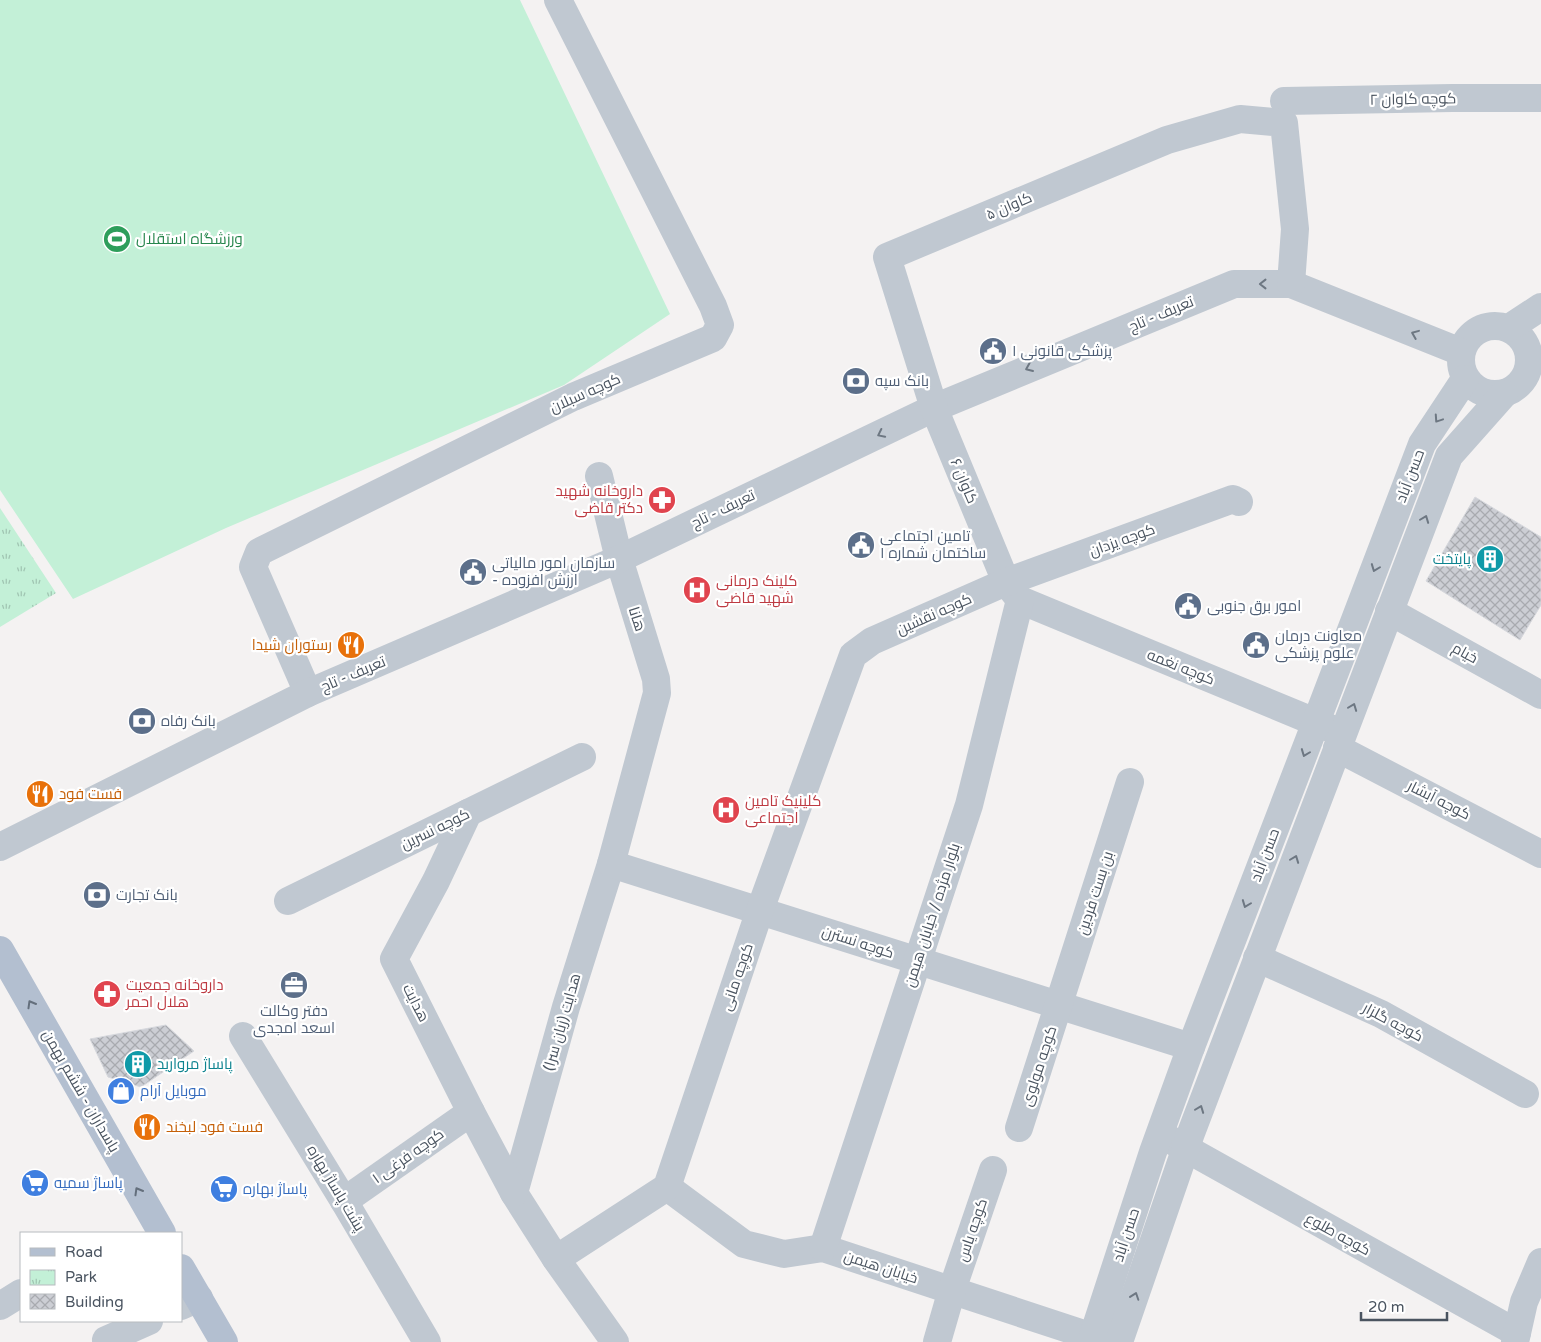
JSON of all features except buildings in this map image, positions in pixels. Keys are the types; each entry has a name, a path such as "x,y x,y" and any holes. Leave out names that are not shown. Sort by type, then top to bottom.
{"main road":[{"name":"پاسداران - ششم بهمن","path":"0,950 161,1232"},
{"path":"182,1272 190,1302 224,1342"}],"street":[{"name":"کوچه سبلان","path":"308,693 253,567 259,552 573,397 713,338 720,325 714,306 558,0"},
{"name":"کوچه کاوان ۲","path":"1284,112 1541,98"},
{"path":"1284,112 1295,229 1291,284"},
{"name":"کاوان ۵","path":"934,408 887,257 1167,140 1240,119 1284,112"},
{"name":"تعریف - تاج","path":"0,847 308,693 619,560 934,408 1234,284 1291,284 1460,352"},
{"path":"1509,328 1541,307"},
{"path":"1497,325 1509,328 1522,337 1535,360 1524,379 1515,388 1504,394 1482,392 1472,387 1465,379 1460,352 1465,341 1474,332 1485,326 1497,325"},
{"name":"حسن آباد","path":"1097,1340 1160,1132 1191,1046 1422,444 1465,379"},
{"name":"حسن آباد","path":"1119,1342 1185,1149 1449,456 1504,394"},
{"name":"کاوان ۶","path":"934,408 1013,591"},
{"name":"هانا","path":"598,476 619,560 656,679"},
{"name":"کوچه یزدان","path":"1013,591 1233,499 1238,502"},
{"name":"کوچه نغمه","path":"1013,591 1316,722 1340,741"},
{"name":"کوچه نقشین","path":"863,647 872,641 1013,591"},
{"name":"بلوار مژده / خیابان هیمن","path":"823,1248 969,805 1013,591"},
{"name":"خیام","path":"1390,610 1539,691"},
{"name":"کوچه مانی","path":"667,1187 760,910 853,655 863,647"},
{"name":"هدایت (زبان سرا)","path":"514,1193 566,1007 611,864 657,693 656,679"},
{"name":"کوچه آبشار","path":"1340,741 1539,848"},
{"name":"کوچه نسرین","path":"288,901 582,757"},
{"name":"بن بست فردین","path":"1059,1005 1130,782"},
{"name":"هدایت","path":"468,813 436,881 394,960 514,1193"},
{"name":"کوچه نسترن","path":"611,864 1191,1046"},
{"name":"کوچه گلزار","path":"1257,958 1381,1014 1525,1094"},
{"name":"کوچه مولوی","path":"1019,1128 1059,1005"},
{"name":"پشت پاساژ بهاره","path":"243,1036 344,1201 427,1342"},
{"name":"کوچه فرغی ۱","path":"344,1201 471,1112"},
{"name":"کوچه طلوع","path":"1160,1132 1185,1149 1516,1338"},
{"name":"کوچه یاس","path":"937,1342 952,1290 993,1170"},
{"path":"556,1259 667,1187"},
{"name":"خیابان هیمن","path":"667,1187 744,1244 784,1254 823,1248 1097,1340"},
{"path":"514,1193 556,1259 615,1342"},
{"path":"1516,1338 1524,1302 1541,1262"},
{"path":"0,1306 20,1294"},
{"path":"106,1340 147,1322"}],"green space":[{"path":"0,0 520,0 670,314 564,385 226,528 73,599 0,490"},
{"path":"0,508 56,593 0,627"}],"place":[{"name":"ورزشگاه استقلال","path":"117,239"},
{"name":"پزشکی قانونی ۱","path":"993,351"},
{"name":"بانک سپه","path":"856,381"},
{"name":"داروخانه شهید دکتر قاضی","path":"662,500"},
{"name":"تامین اجتماعی ساختمان شماره ۱","path":"861,545"},
{"name":"پایتخت","path":"1490,559"},
{"name":"سازمان امور مالیاتی - ارزش افزوده","path":"473,572"},
{"name":"کلینک درمانی شهید قاضی","path":"697,590"},
{"name":"امور برق جنوبی","path":"1188,606"},
{"name":"رستوران شیدا","path":"351,645"},
{"name":"معاونت درمان علوم پزشکی","path":"1256,645"},
{"name":"بانک رفاه","path":"142,721"},
{"name":"فست فود","path":"40,794"},
{"name":"کلینیک تامین اجتماعی","path":"726,810"},
{"name":"بانک تجارت","path":"97,895"},
{"name":"دفتر وکالت اسعد امجدی","path":"294,985"},
{"name":"داروخانه جمعیت هلال احمر","path":"107,994"},
{"name":"پاساژ مروارید","path":"138,1064"},
{"name":"موبایل آرام","path":"121,1091"},
{"name":"فست فود لبخند","path":"147,1127"},
{"name":"پاساژ سمیه","path":"35,1183"},
{"name":"پاساژ بهاره","path":"224,1189"}]}
